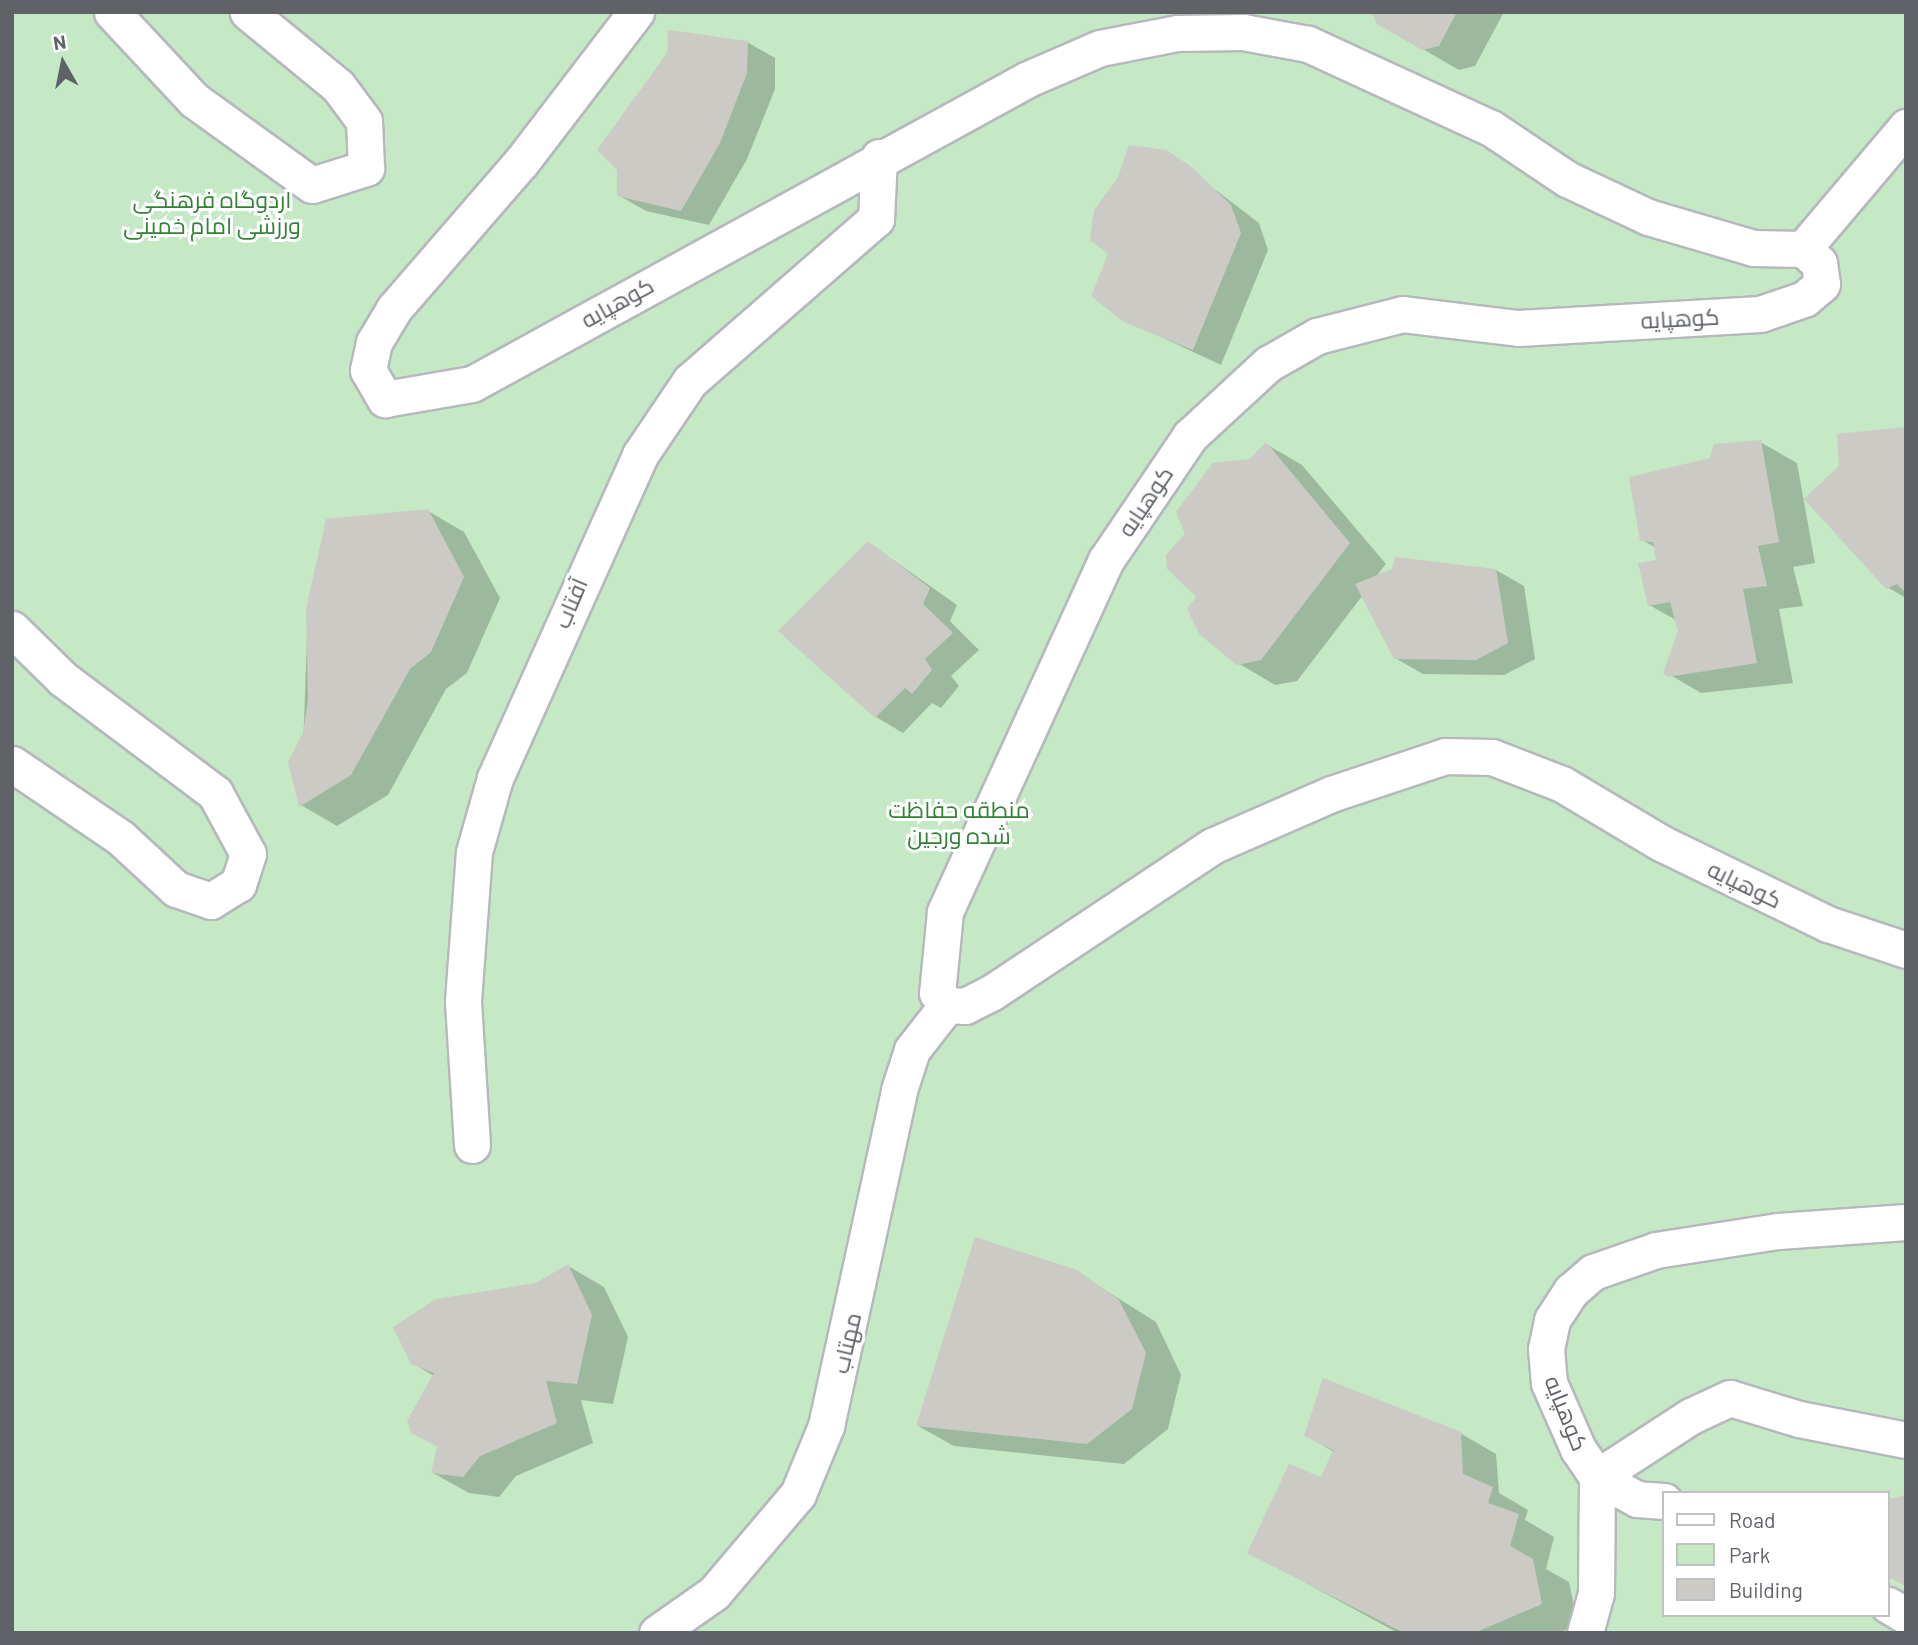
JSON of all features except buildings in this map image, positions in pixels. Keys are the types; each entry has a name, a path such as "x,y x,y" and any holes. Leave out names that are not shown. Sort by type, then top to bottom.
{"street":[{"path":"112,12 194,100 312,185 366,168 365,121 338,86 248,12"},
{"name":"کوهپایه","path":"636,12 522,161 394,309 374,342 369,370 385,399 472,384 879,157 1100,47 1177,33 1243,32 1308,44 1381,74 1648,217 1752,248 1803,249 1819,263 1822,284 1804,299 1760,314 1518,328 1403,314 1317,336 1268,364 1190,436 1105,560 945,912 937,993 947,1005 965,1006 991,993 1212,846 1331,794 1445,756 1492,757 1562,784 1661,843 1828,924 1906,950"},
{"path":"1803,249 1906,127"},
{"name":"آفتاب","path":"472,1145 463,1001 474,852 495,778 640,455 690,382 876,219 879,157"},
{"path":"12,629 63,678 215,793 248,854 239,884 211,901 176,889 121,838 12,764"},
{"name":"مهتاب","path":"657,1633 714,1593 798,1494 826,1426 899,1090 912,1050 947,1005"},
{"name":"کوهپایه","path":"1662,1501 1637,1499 1597,1477 1549,1383 1546,1349 1552,1320 1593,1272 1657,1250 1778,1231 1906,1222"},
{"path":"1586,1633 1596,1593 1597,1477 1730,1398 1826,1426 1906,1440"},
{"path":"1890,1606 1906,1616"}],"green space":[{"name":"منطقه حفاظت شده ورجین","path":"12,12 1906,12 1906,1633 12,1633"}],"park label":[{"name":"اردوگاه فرهنگی ورزشی امام خمینی","path":"212,212"}]}
